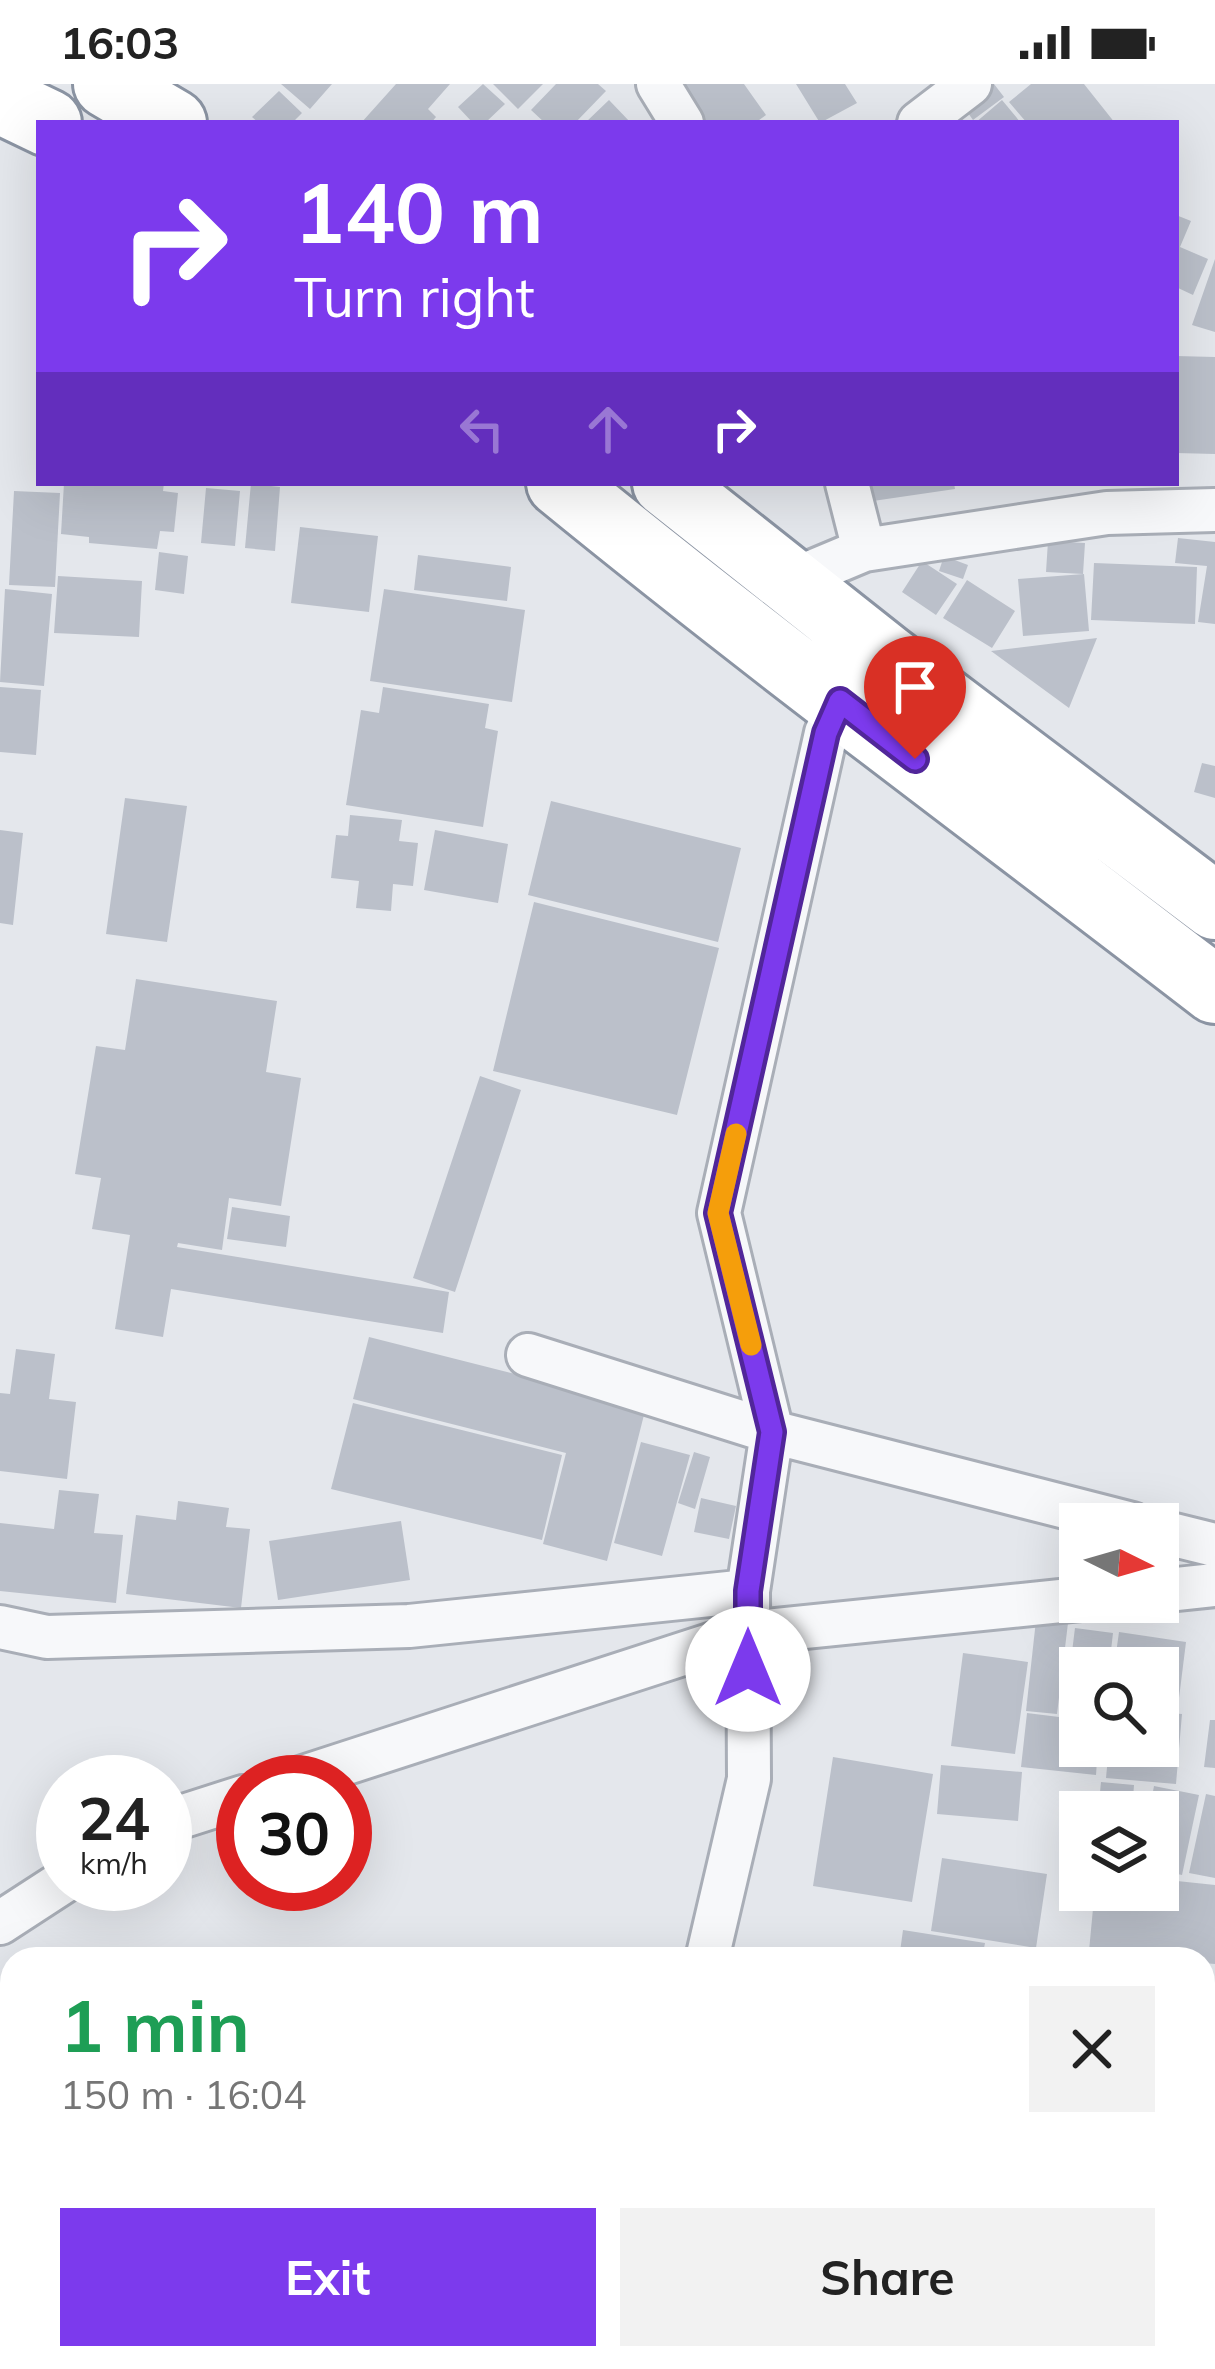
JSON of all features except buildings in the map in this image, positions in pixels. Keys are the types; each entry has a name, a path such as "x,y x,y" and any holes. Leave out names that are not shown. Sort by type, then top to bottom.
{"highway":[{"path":"106,84 167,120"},
{"path":"0,100 42,120"},
{"path":"564,486 729,621 1215,990"},
{"path":"670,486 1215,906"}],"street":[{"path":"658,84 680,120"},
{"path":"923,120 970,84"},
{"path":"848,486 864,550"},
{"path":"790,581 864,550 1107,513 1215,510"},
{"path":"710,1947 749,1779 747,1612 772,1432 718,1213 826,733 840,701"},
{"path":"528,1355 772,1432 1059,1505"},
{"path":"1179,1536 1215,1545"},
{"path":"1179,1589 1215,1585"},
{"path":"0,1627 46,1636 1059,1600"},
{"path":"362,1755 747,1612"},
{"path":"0,1923 36,1900"}],"slow traffic":[{"path":"736,1134 718,1213 751,1345"}],"route":[{"path":"748,1669 748,1591 772,1432 718,1213 826,733 840,701 915,759"}]}
